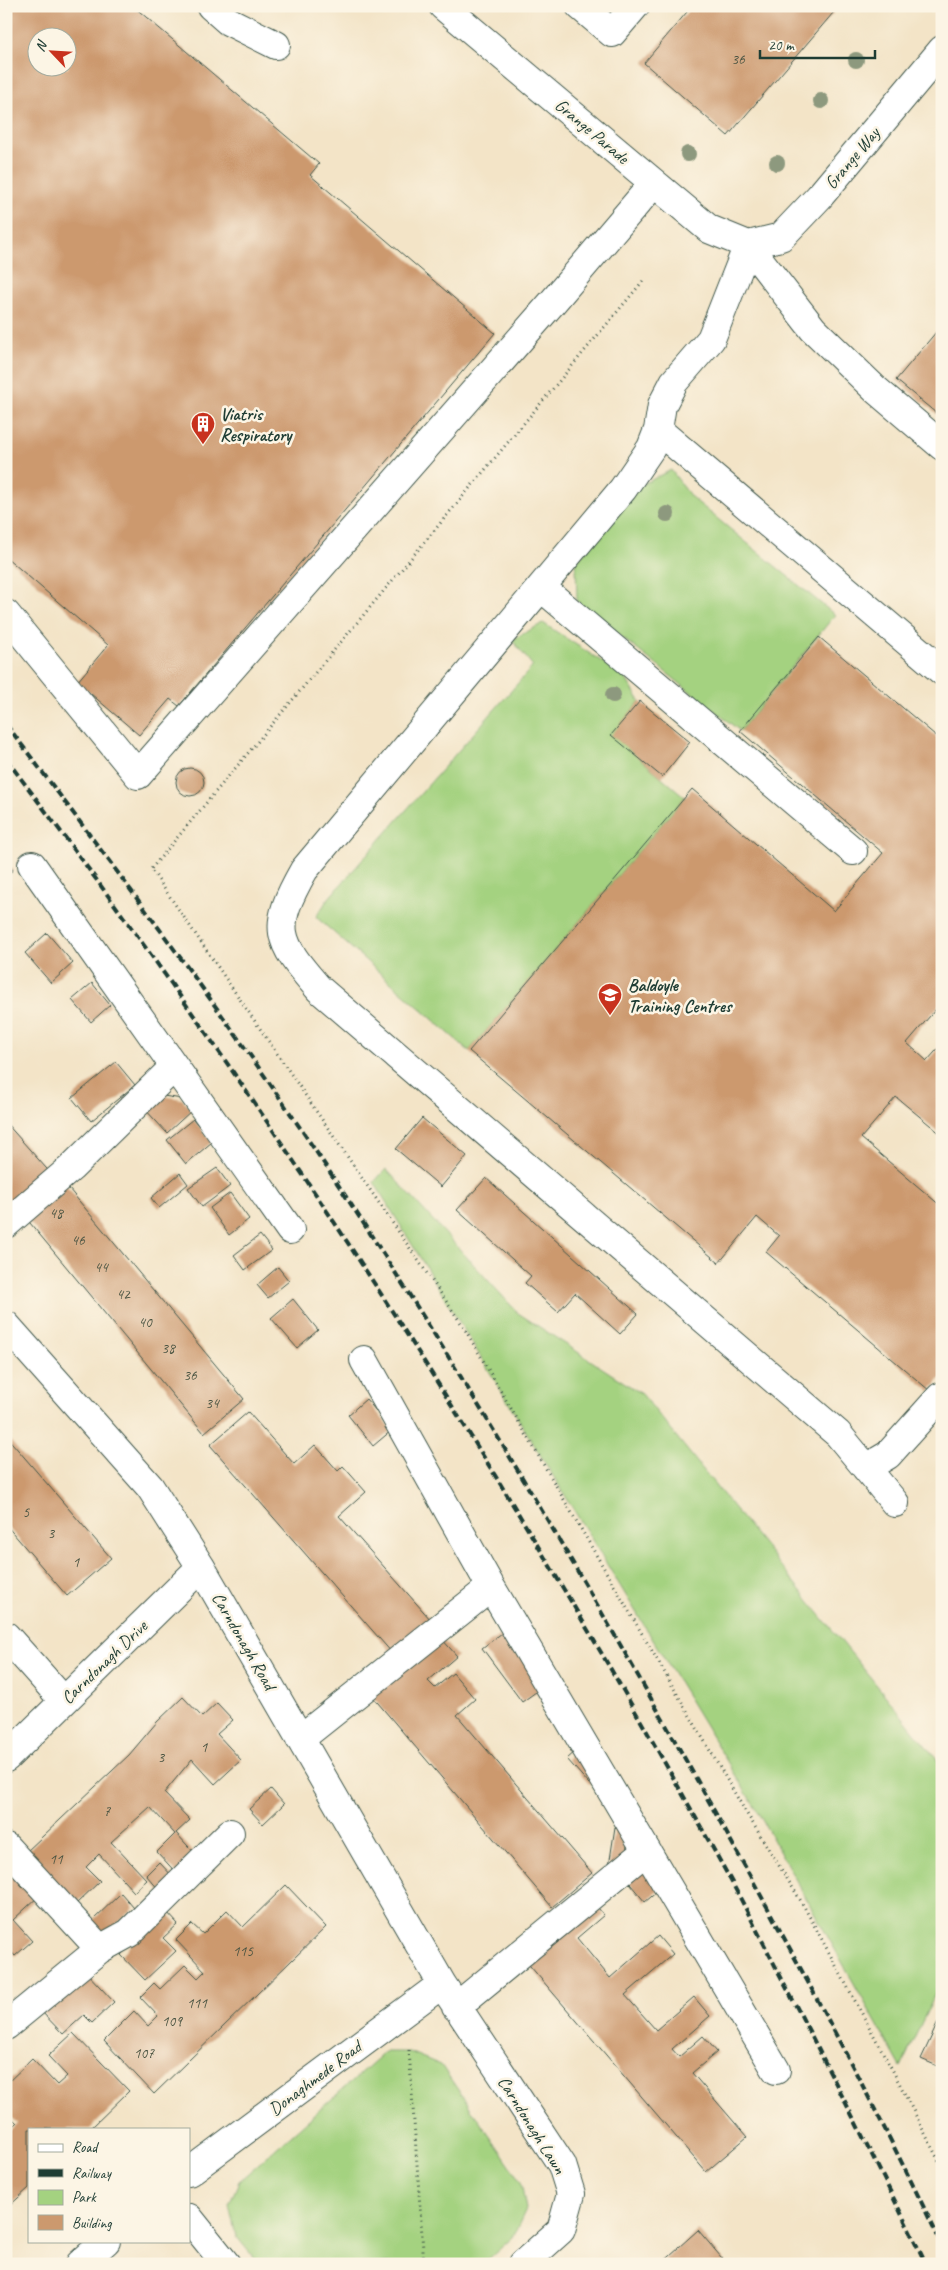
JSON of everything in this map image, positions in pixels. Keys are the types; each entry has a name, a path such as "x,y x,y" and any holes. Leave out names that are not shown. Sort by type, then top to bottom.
{"street":[{"path":"211,6 228,21 276,45"},
{"name":"Grange Parade","path":"443,6 709,229 748,245"},
{"path":"580,6 612,33 635,6"},
{"name":"Grange Way","path":"748,245 781,236 819,197 942,50"},
{"path":"6,614 138,775 544,312 654,183"},
{"path":"748,245 711,339 674,382 662,405 658,430 651,448 623,489 304,870 287,899 281,928 292,958 319,989 838,1434 895,1503"},
{"path":"748,245 813,330 875,389 942,446"},
{"path":"658,430 942,671"},
{"path":"542,588 853,851"},
{"path":"32,865 290,1230"},
{"path":"6,1224 71,1168 174,1068"},
{"name":"Carndonagh Road","path":"6,1325 150,1488 202,1567 449,1995"},
{"path":"364,1360 491,1588 776,2070"},
{"path":"866,1468 888,1455 940,1397"},
{"name":"Carndonagh Drive","path":"6,1758 202,1567"},
{"path":"300,1739 491,1588"},
{"path":"6,1636 64,1701"},
{"path":"6,2026 100,1949 128,1933 230,1833"},
{"path":"6,1846 100,1949"},
{"name":"Donaghmede Road","path":"190,2171 407,2010 449,1995 646,1851"},
{"name":"Carndonagh Lawn","path":"449,1995 562,2166 571,2194 561,2230 523,2264"},
{"path":"190,2219 226,2264"},
{"path":"80,2264 105,2242"}],"path":[{"path":"407,2010 424,2264"}],"green space":[{"path":"671,470 691,497 835,615 740,731 577,602 576,562 641,485"},
{"path":"543,623 624,676 640,701 612,735 685,797 469,1051 316,917 328,899 533,666 512,640"},
{"path":"386,1169 518,1313 642,1394 942,1766 942,1979 901,2067 756,1809 374,1182"},
{"path":"385,2052 409,2052 441,2065 521,2182 526,2209 513,2237 483,2264 259,2264 236,2236 229,2205 239,2181"}],"building":[{"name":"Viatris Respiratory","path":"6,6 133,6 319,164 310,175 495,333 179,706 170,699 139,735 77,682 108,645 6,557"},
{"path":"692,6 839,6 728,136 644,63"},
{"path":"942,325 942,418 896,380"},
{"path":"819,637 942,741 942,1002 907,1043 927,1061 942,1044 942,1135 896,1097 861,1138 942,1207 942,1377 930,1391 766,1252 779,1236 757,1217 719,1263 469,1051 692,789 834,911 883,853 740,731"},
{"path":"640,701 690,742 662,777 611,735"},
{"path":"190,768 200,772 204,782 200,792 190,796 180,792 176,782 180,772"},
{"path":"6,862 13,870 6,876"},
{"path":"47,933 73,963 51,983 25,953"},
{"path":"92,983 110,1005 91,1022 72,1000"},
{"path":"116,1062 135,1085 91,1121 72,1098"},
{"path":"157,1095 182,1099 192,1110 167,1133 143,1107"},
{"path":"422,1118 467,1156 441,1187 396,1149"},
{"path":"193,1119 212,1142 186,1164 167,1140"},
{"path":"6,1123 54,1177 15,1211 6,1201"},
{"path":"217,1168 230,1186 202,1207 188,1188"},
{"path":"180,1173 188,1184 159,1208 151,1198"},
{"path":"486,1178 638,1314 620,1334 575,1293 558,1312 525,1283 531,1276 457,1210"},
{"path":"64,1183 244,1399 204,1433 25,1217"},
{"path":"230,1193 249,1219 229,1235 210,1208"},
{"path":"260,1235 272,1250 245,1270 234,1255"},
{"path":"278,1267 289,1281 268,1298 257,1285"},
{"path":"293,1299 318,1330 297,1348 271,1318"},
{"path":"366,1399 392,1430 373,1446 348,1415"},
{"path":"248,1412 294,1464 315,1445 338,1471 343,1466 366,1492 339,1516 431,1620 393,1654 210,1445"},
{"path":"6,1436 111,1558 67,1596 6,1525"},
{"path":"506,1630 547,1684 522,1702 482,1648"},
{"path":"441,1638 457,1656 428,1681 435,1688 453,1673 475,1699 457,1715 592,1873 552,1907 372,1696"},
{"path":"183,1697 202,1717 217,1703 233,1720 217,1734 241,1760 215,1784 192,1759 164,1793 190,1820 176,1833 200,1859 180,1877 157,1852 175,1834 150,1807 111,1842 147,1880 134,1892 99,1854 86,1867 100,1881 76,1904 26,1852 129,1755 157,1722"},
{"path":"577,1750 598,1776 589,1784 567,1759"},
{"path":"271,1789 284,1804 263,1824 249,1809"},
{"path":"615,1827 630,1830 623,1868 609,1866"},
{"path":"640,1858 664,1886 645,1902 621,1873"},
{"path":"6,1860 39,1896 13,1920 32,1941 15,1956 6,1946"},
{"path":"159,1862 175,1879 161,1892 146,1875"},
{"path":"286,1885 326,1927 154,2094 104,2041 134,2011 148,2026 158,2016 140,1997 154,1983 160,1989 185,1965 198,1978 205,1971 176,1940 192,1924 203,1934 227,1910 243,1927"},
{"path":"121,1893 134,1908 105,1936 92,1921"},
{"path":"592,1901 604,1915 577,1938 610,1978 658,1936 673,1954 625,1995 656,2030 694,1997 710,2016 672,2049 679,2057 703,2036 717,2052 692,2073 747,2137 706,2172 524,1959"},
{"path":"166,1911 178,1924 163,1938 176,1951 145,1980 121,1955"},
{"path":"86,1972 114,2002 92,2023 84,2015 63,2034 39,2009"},
{"path":"942,2014 942,2068 921,2059"},
{"path":"73,2033 129,2091 91,2128 28,2128 28,2189 6,2209 6,2134 17,2123 6,2112 6,2084 32,2059 57,2085 67,2076 48,2056"},
{"path":"698,2230 727,2264 660,2264"}],"railway":[{"path":"6,724 160,929 271,1085 361,1220 466,1385 567,1552 742,1861 859,2079 942,2245"},
{"path":"6,759 200,1024 293,1160 471,1436 556,1576 730,1878 926,2264"}],"place":[{"name":"Viatris Respiratory","path":"203,445"},
{"name":"Baldoyle Training Centres","path":"610,1016"}]}
